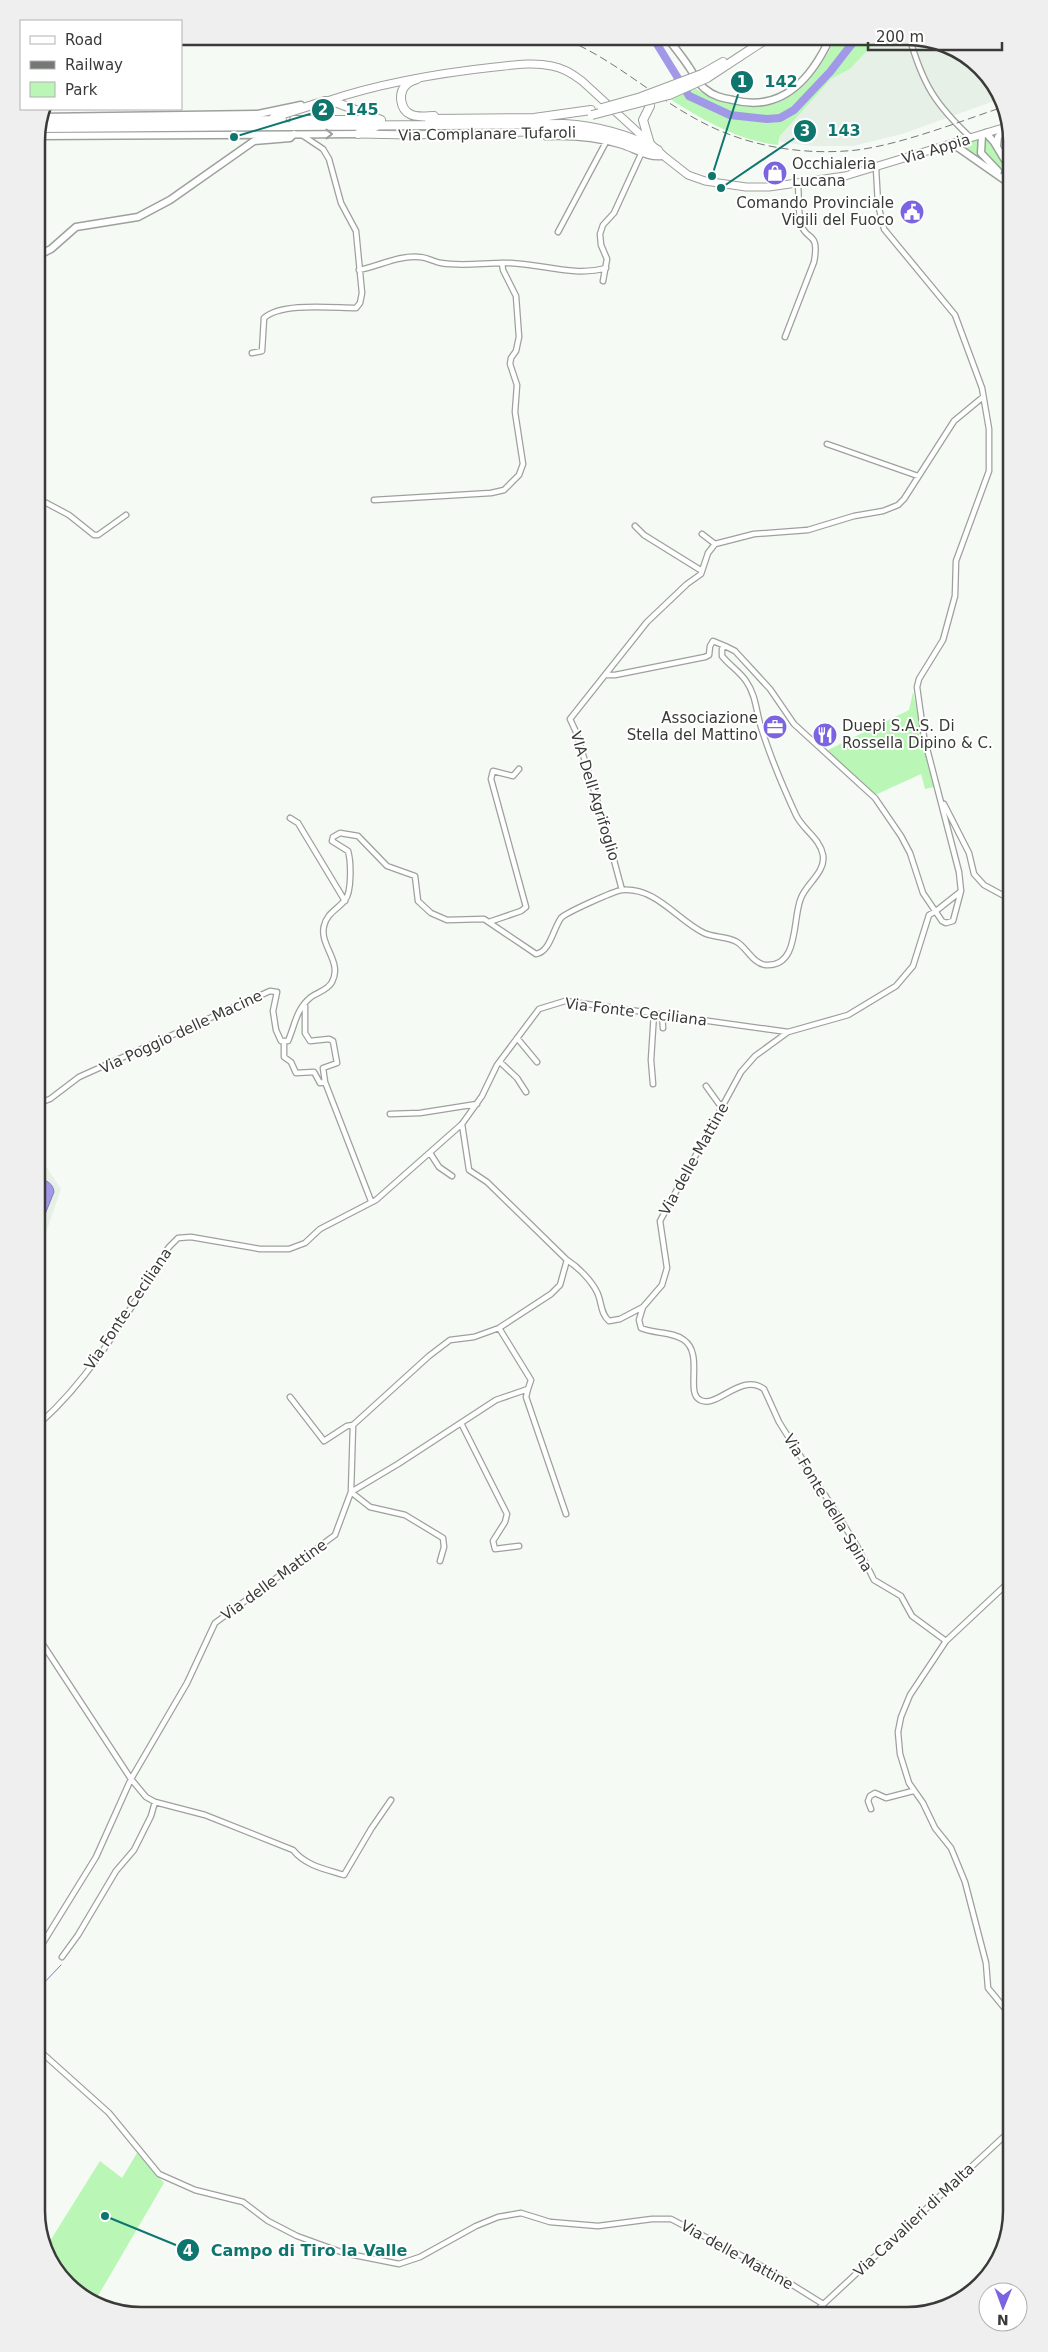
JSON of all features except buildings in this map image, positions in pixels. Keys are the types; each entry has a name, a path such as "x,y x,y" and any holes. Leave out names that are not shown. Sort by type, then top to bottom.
{"highway":[{"path":"592,113 704,76 749,45"},
{"path":"650,144 644,120 650,106 756,45"},
{"path":"417,79 406,85 402,92 401,100 404,109 410,115 580,125 623,135 658,150"},
{"path":"46,128 501,121 592,113 669,95"},
{"path":"249,121 290,114 325,102 335,102 381,122"},
{"path":"47,123 381,122"},
{"path":"358,134 381,122"}],"main road":[{"path":"672,45 703,88 715,96 745,103 767,102 788,94 801,83 820,60 828,45"},
{"path":"48,117 258,114 325,102 360,91 462,70 527,64 560,68 582,81 664,157"},
{"name":"Via Appia","path":"664,157 688,175 705,181 756,188 798,184 846,176 1002,128"},
{"name":"Via Complanare Tufaroli","path":"45,136 409,135 570,131 603,136 664,157"},
{"path":"998,146 998,137 1002,131"},
{"path":"45,252 76,227 125,220 138,217 154,209 178,195 254,141 290,138 297,134"},
{"path":"984,134 998,146 1003,156"},
{"path":"984,134 981,153 1003,177"},
{"path":"953,144 1003,178"}],"street":[{"path":"912,45 933,98 948,116 971,138"},
{"path":"252,353 262,351 264,318 268,314 282,310 356,308 360,303 362,292 356,231 341,203 329,159 323,149 297,134"},
{"path":"546,137 573,136 606,142 654,158 664,157"},
{"path":"558,232 606,142"},
{"path":"603,281 607,259 601,245 600,234 603,225 614,213 641,154"},
{"path":"606,674 615,675 706,656 709,655 711,642 713,641 735,651 770,689 794,724 816,746 858,781 880,804 910,853 920,887 944,923 953,921 961,891 959,872 924,736 917,687 919,679 943,640 955,596 956,561 989,471 990,429 983,397 956,315 884,229 878,204 876,168"},
{"path":"785,337 814,262 817,249 814,239 802,225 798,184"},
{"path":"359,270 400,258 420,256 441,263 472,266 502,263 552,269 595,271 606,268"},
{"path":"374,500 491,493 504,490 519,475 523,464 515,412 517,386 510,364 510,358 516,351 519,337 516,296 503,270 502,263"},
{"path":"702,534 715,544 754,534 808,530 854,516 883,511 898,505 904,500 954,421 983,397"},
{"path":"827,444 918,476"},
{"path":"45,502 70,515 94,536 126,515"},
{"path":"635,526 644,535 702,571"},
{"name":"VIA Dell'Agrifoglio","path":"622,890 599,805 576,732 570,719 647,622 687,584 698,578 708,553 715,544"},
{"path":"284,1042 288,1041 295,1019 305,1003 328,987 334,978 333,961 324,939 323,930 330,912 345,901 349,887 350,856 345,848 334,844 332,841 335,835 340,832 358,836 387,866 415,876 418,901 431,913 447,920 480,919 489,922 533,953 539,954 544,951 557,924 565,915 583,908 607,894 622,890 645,893 702,932 737,942 762,964 775,964 783,960 788,952 796,926 799,903 803,892 821,868 823,854 815,838 796,815 763,732 753,696 745,680 722,656 722,649 725,646"},
{"path":"489,922 521,911 526,907 491,779 493,771 513,776 519,768"},
{"path":"941,798 969,853 974,874 984,885 1003,895"},
{"path":"290,818 298,823 345,901"},
{"name":"Via delle Mattine","path":"567,1260 598,1292 604,1317 609,1321 620,1320 643,1308 662,1285 667,1268 660,1221 741,1072 756,1056 788,1032 848,1015 896,986 913,966 929,915 937,912 961,891"},
{"name":"Via Poggio delle Macine","path":"45,1101 50,1100 79,1078 270,991 277,992 273,1007 274,1020 278,1036 284,1042 284,1057 291,1062 296,1073 314,1072 320,1083 325,1082"},
{"name":"Via Fonte Ceciliana","path":"45,1417 74,1389 104,1349 169,1247 178,1238 191,1237 260,1249 289,1249 305,1242 320,1229 388,1191 462,1124 477,1104 500,1062 539,1009 565,1001 788,1032"},
{"path":"305,1003 305,1033 310,1042 330,1039 333,1041 337,1063 323,1068 325,1082 371,1201"},
{"path":"653,1084 651,1060 654,1013"},
{"path":"662,1014 662,1028"},
{"path":"517,1038 536,1062"},
{"path":"500,1062 518,1078 526,1092"},
{"path":"706,1086 719,1104 724,1105"},
{"path":"390,1114 420,1113 477,1104"},
{"path":"290,1397 324,1441 347,1426 353,1426 429,1356 450,1340 474,1337 499,1328 551,1294 560,1284 567,1260 487,1182 469,1170 462,1124"},
{"path":"430,1153 439,1167 452,1176"},
{"name":"Via Fonte della Spina","path":"643,1308 639,1320 640,1328 675,1335 686,1341 692,1350 695,1361 694,1394 698,1400 706,1402 743,1385 754,1384 764,1389 779,1422 857,1546 874,1580 901,1596 912,1616 946,1641"},
{"path":"499,1328 531,1380 526,1397 566,1514"},
{"path":"440,1561 444,1547 443,1538 405,1515 370,1507 351,1492 496,1400 528,1389"},
{"path":"461,1423 507,1514 505,1522 493,1540 494,1549 519,1546"},
{"name":"Via delle Mattine","path":"45,1940 96,1857 131,1779 187,1683 215,1624 335,1535 351,1492 353,1426"},
{"path":"1003,1588 946,1641 914,1688 899,1724 900,1754 904,1772 913,1791 923,1803 930,1820 955,1856 965,1882 980,1940 987,1969 988,1988 1003,2006"},
{"path":"45,1648 131,1779 146,1797 155,1802 205,1815 293,1850 311,1866 344,1875 371,1829 391,1800"},
{"path":"871,1809 868,1802 870,1796 875,1793 886,1798 913,1791"},
{"path":"62,1957 78,1935 116,1871 134,1850 155,1802"},
{"name":"Via delle Mattine","path":"45,2056 109,2113 159,2174 177,2184 195,2190 244,2202 268,2221 297,2236 344,2254 399,2264 420,2257 476,2226 498,2217 521,2213 550,2222 598,2226 652,2219 671,2219 744,2256 823,2304"},
{"name":"Via Cavalieri di Malta","path":"820,2307 1003,2137"}],"shaded area":[{"path":"873,45 913,45 932,48 944,52 966,65 987,88 994,101 902,134 853,146 812,146 780,142 780,136 831,79 850,69"},
{"path":"45,1165 61,1189 45,1236"},
{"path":"45,1180 51,1184 54,1192 45,1214"}],"green space":[{"path":"832,45 873,45 850,69 831,79 780,136 778,145 764,143 735,134 708,122 670,99 695,88 710,97 732,103 757,106 773,104 799,90 810,79"},
{"path":"984,138 997,148 1003,162 1003,173 983,153"},
{"path":"978,139 979,153 995,171 964,147 965,143"},
{"path":"913,692 934,787 925,789 921,774 875,795 830,756 828,750 909,710"},
{"path":"137,2153 164,2183 98,2297 82,2287 69,2274 55,2254 50,2241 100,2161 122,2178"}],"waterway":[{"path":"658,45 689,96 730,115 767,119 780,118 794,110 830,72 851,45"},
{"path":"45,1982 61,1965"}],"railway":[{"path":"578,45 594,53 696,119 734,136 774,147 815,151 857,150 875,147 932,131 998,109"}],"place":[{"name":"145","path":"234,137"},
{"name":"Occhialeria Lucana","path":"775,173"},
{"name":"142","path":"712,176"},
{"name":"143","path":"721,188"},
{"name":"Comando Provinciale Vigili del Fuoco","path":"912,212"},
{"name":"Associazione Stella del Mattino","path":"775,727"},
{"name":"Duepi S.A.S. Di Rossella Dipino & C.","path":"825,735"},
{"name":"Campo di Tiro la Valle","path":"105,2216"}]}
